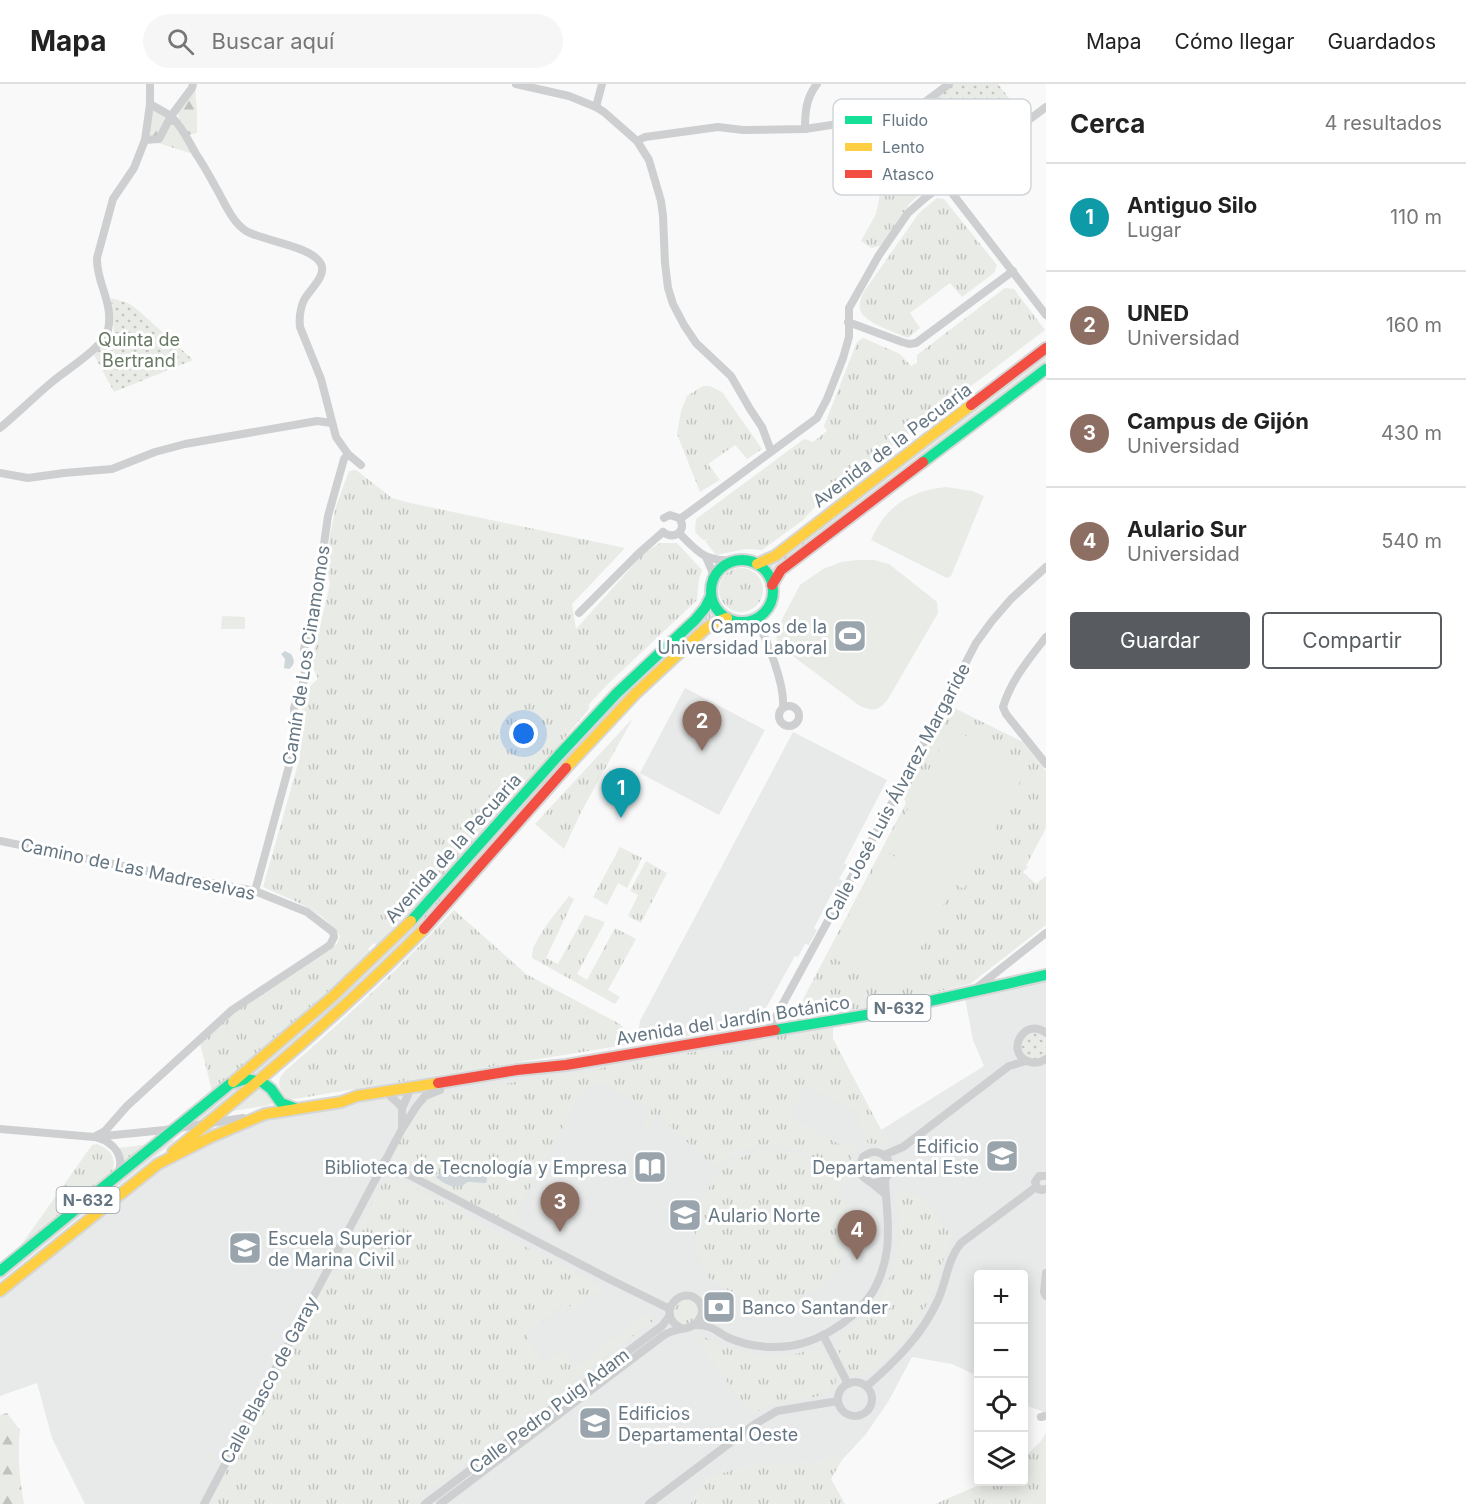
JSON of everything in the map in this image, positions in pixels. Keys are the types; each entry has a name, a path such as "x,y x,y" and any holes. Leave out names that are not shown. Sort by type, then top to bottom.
{"main road":[{"name":"Avenida de la Pecuaria","path":"757,564 775,556 1046,348"},
{"name":"Avenida de la Pecuaria","path":"772,585 786,566 1046,369"},
{"path":"736,561 757,564 770,577 772,585 767,608 763,615 756,619 737,621 727,618 715,606 711,596 712,582 724,565 736,561"},
{"name":"Avenida de la Pecuaria","path":"176,1128 331,998 414,918 617,693 695,620 711,596"},
{"name":"Avenida de la Pecuaria","path":"158,1164 343,1008 425,927 627,701 705,629 727,618"},
{"name":"Avenida del Jardín Botánico","path":"399,1094 423,1086 566,1065 872,1014 1046,975"},
{"name":"Avenida de la Pecuaria","path":"270,1088 271,1079 278,1065"},
{"name":"Avenida del Jardín Botánico","path":"265,1114 520,1077 566,1065"},
{"name":"Avenida de la Pecuaria","path":"230,1084 247,1079 258,1080"},
{"path":"258,1080 270,1088 274,1097 283,1105 298,1109"},
{"name":"N-632","path":"0,1291 158,1164 209,1138 265,1114"},
{"name":"N-632","path":"0,1271 176,1128"}],"street":[{"path":"0,428 52,382 92,352 108,332 109,312 99,277 97,258 113,199 134,168 145,140 150,84"},
{"path":"145,140 159,139 171,116 193,84"},
{"path":"516,84 569,96 596,107 637,141 649,160 661,201 665,263 668,288 673,304 696,343 731,375 762,428 771,451"},
{"path":"596,107 602,84"},
{"path":"805,129 805,109 810,93 816,84"},
{"path":"929,99 949,84"},
{"path":"150,104 171,116 186,135 234,220 247,231 266,239 279,241 314,256 322,265 322,274 304,300 299,319 302,333 321,379 336,437 348,454 361,465"},
{"path":"1031,118 1046,107"},
{"path":"637,141 645,137 718,127 743,130 805,129 833,125"},
{"path":"680,519 817,418 843,358 849,337 849,308 879,255 908,213 929,195"},
{"path":"954,195 1046,315"},
{"path":"848,322 902,342 916,343 1013,271"},
{"path":"0,473 28,478 112,469 155,452 185,444 317,421 332,423"},
{"name":"Camín de Los Cinamomos","path":"255,891 295,744 294,708 305,678 304,649 318,586 327,516 344,459 348,454"},
{"path":"673,515 680,519 682,527 679,533 669,536 663,532 662,516 673,515"},
{"path":"579,613 663,532"},
{"path":"679,533 706,557 720,561 736,561"},
{"path":"706,557 712,572 712,582"},
{"name":"Calle José Luis Álvarez Margaride","path":"768,1031 976,643 1011,599 1046,567"},
{"path":"756,619 783,693 783,707 779,712 779,718 783,724 793,726 799,716 797,709 779,678"},
{"path":"1046,637 1026,661 1003,707 1006,714 1046,764"},
{"path":"783,707 792,706 797,709"},
{"name":"Camino de Las Madreselvas","path":"0,841 255,891 307,912 333,932 334,937 330,945 232,1010 127,1106 105,1131 94,1137"},
{"path":"973,991 1046,933"},
{"path":"1046,1033 1034,1029 1026,1031 1018,1042 1020,1056 1026,1061 1035,1063 1046,1059"},
{"path":"1009,1066 1018,1050"},
{"path":"890,1163 903,1147 1009,1066 1026,1061"},
{"name":"Calle Blasco de Garay","path":"204,1504 402,1130 425,1096 440,1090"},
{"path":"399,1094 416,1107"},
{"path":"399,1094 398,1103 402,1108"},
{"name":"Calle Blasco de Garay","path":"399,1094 402,1108 402,1130"},
{"name":"Avenida del Jardín Botánico","path":"0,1129 94,1137 207,1124 265,1114"},
{"path":"94,1137 115,1147 121,1167 117,1177"},
{"path":"884,1155 903,1147"},
{"path":"872,1184 885,1180 891,1169 888,1158 873,1152 865,1154 860,1162 860,1173 862,1178 885,1194"},
{"path":"384,1162 670,1312"},
{"path":"1036,1187 1037,1177 1046,1176"},
{"path":"709,1326 696,1299 682,1296 672,1303 670,1312 673,1322 681,1328 696,1325 709,1326 730,1338 749,1344 774,1347 803,1343 842,1324 872,1292 882,1270 887,1249 888,1228 885,1180"},
{"path":"1036,1187 1040,1190 1046,1189"},
{"path":"867,1386 910,1345 928,1320 939,1297 953,1253 961,1244 1036,1187"},
{"path":"1046,1273 1044,1292 1046,1296"},
{"name":"Calle Pedro Puig Adam","path":"425,1504 651,1335 662,1326 670,1312"},
{"path":"696,1325 702,1313"},
{"name":"Calle Pedro Puig Adam","path":"440,1504 664,1335 681,1328"},
{"path":"823,1335 848,1384"},
{"path":"854,1382 867,1386 872,1398 872,1404 868,1410 857,1416 844,1413 838,1401 840,1391 854,1382"},
{"path":"649,1504 755,1424 777,1411 838,1401"}],"shaded area":[{"path":"285,651 291,654 294,660 289,669 284,668 285,659 281,654"},
{"path":"685,688 765,730 719,815 640,773"},
{"path":"793,732 887,780 844,863 847,865 839,879 843,881 835,896 831,895 814,928 817,930 809,945 805,944 798,957 795,956 761,1017 764,1019 762,1024 645,1043 640,1039 638,1033 640,1021"},
{"path":"1046,975 1046,1416 1041,1417 1042,1411 1028,1406 1028,1270 974,1270 974,1374 952,1364 912,1357 888,1402 866,1434 842,1460 834,1452 828,1459 818,1463 794,1464 710,1477 690,1504 85,1504 52,1438 37,1383 0,1396 0,1291 158,1164 265,1114 520,1077 566,1065 833,1021 833,1039 881,1130 984,1066 973,1040 964,993"},
{"path":"460,1170 469,1174 483,1171 487,1179 486,1183 468,1182 455,1187 436,1177 444,1172"}],"green space":[{"path":"949,84 998,84 1010,99 929,99"},
{"path":"195,87 197,133 188,135 178,114 184,100"},
{"path":"155,108 168,116 157,137 147,139 151,113"},
{"path":"170,121 174,121 193,151 190,153 158,143"},
{"path":"880,195 919,195 910,203 882,245 872,248 861,241 876,214"},
{"path":"937,198 944,199 997,265 994,273 962,297 950,283 910,313 920,328 908,338 869,320 861,312 860,302 863,293 919,213"},
{"path":"1005,288 1014,289 1045,330 822,499 803,520 762,550 746,549 716,555 705,541 709,539 703,540 695,532 696,519 804,439 813,442 827,431 824,426 857,342 863,338 900,354 911,366 917,363 917,355"},
{"name":"Quinta de Bertrand","path":"111,298 128,303 138,310 193,360 114,392 94,355 114,334"},
{"path":"1046,348 1046,369 863,507 772,585 766,573 757,564"},
{"path":"703,386 710,386 722,392 762,449 747,459 735,445 708,464 720,480 700,492 677,434 681,411 687,396"},
{"path":"356,470 392,498 625,548 572,604 576,629 644,553 660,543 677,543 702,570 697,600 589,704 589,709 512,799 459,859 377,945 374,943 368,949 370,952 294,1023 212,1091 200,1043 230,1015 337,944 340,936 324,918 315,912 263,887 300,757 303,699 318,679 311,663 330,584 326,565 336,506 349,471"},
{"path":"946,487 972,491 984,496 951,576 947,578 871,540 884,518 900,502 921,492"},
{"name":"Campos de la Universidad Laboral","path":"874,560 889,564 937,602 938,613 888,699 875,709 860,706 777,642 776,631 800,585 823,569 841,562"},
{"path":"741,568 757,574 763,590 757,606 741,612 725,606 719,590 725,574"},
{"path":"711,596 715,606 727,618 716,622 627,701 425,927 207,1124 176,1128 414,918 558,756 695,620"},
{"path":"222,616 245,617 245,629 221,629"},
{"path":"950,706 1023,742 1046,771 1046,828 1026,866 1028,867 1023,872 1036,884 1046,876 1046,925 970,984 871,1007 787,1019 790,1008 800,1005 906,803 903,796"},
{"path":"633,718 580,814 564,849 535,824"},
{"path":"951,728 1027,768 964,889 887,848"},
{"path":"620,847 642,858 627,888 618,883 607,905 593,897"},
{"path":"884,851 952,888 897,992 828,955"},
{"path":"646,861 667,873 641,923 628,916 638,895 630,891"},
{"path":"569,896 574,899 546,958 558,964 585,915 605,922 577,974 587,980 615,928 636,939 608,990 620,997 615,1004 532,958 540,934"},
{"path":"454,910 526,974 618,1023 627,1032 628,1044 288,1100 279,1086 285,1071 372,993"},
{"path":"833,1021 833,1039 887,1141 868,1143 857,1120 860,1114 806,1085 789,1117 843,1146 845,1142 855,1149 851,1157 850,1179 843,1184 839,1180 846,1174 841,1169 833,1173 813,1157 801,1151 776,1145 751,1147 738,1152 715,1168 657,1114 647,1129 643,1127 652,1109 602,1084 591,1086 581,1093 514,1218 520,1222 516,1231 399,1170 393,1157 393,1146 416,1107 441,1094 578,1072 580,1074 614,1065 700,1051 738,1050 743,1046 756,1044 756,1033"},
{"path":"1035,1033 1044,1037 1048,1046 1044,1055 1035,1059 1026,1055 1022,1046 1026,1037"},
{"path":"260,1084 274,1101 270,1105 227,1112"},
{"path":"176,1140 0,1281 0,1277 168,1141"},
{"path":"97,1144 112,1155 114,1163 112,1173 19,1248 92,1145"},
{"path":"152,1144 124,1166 119,1148"},
{"path":"767,1150 798,1154 820,1166 837,1186 847,1215 847,1242 833,1273 808,1293 794,1299 762,1301 726,1289 712,1281 706,1274 696,1245 697,1214 705,1194 719,1173 740,1158"},
{"path":"875,1153 887,1161 886,1174 875,1181 863,1175 862,1162"},
{"path":"388,1178 401,1180 602,1288 573,1310 566,1301 526,1334 532,1347 546,1364 562,1351 575,1368 648,1312 654,1317 653,1321 411,1504 209,1504 331,1274 341,1271 354,1248 351,1242 383,1182"},
{"path":"895,1191 921,1196 952,1236 927,1305 913,1327 897,1347 877,1366 866,1374 856,1375 843,1361 836,1346 843,1335 871,1307 890,1277 899,1238"},
{"path":"688,1296 701,1307 696,1325 676,1325 670,1309"},
{"path":"704,1337 754,1354 786,1356 813,1350 823,1352 836,1375 835,1387 821,1395 775,1403 753,1413 697,1342"},
{"path":"7,1413 20,1430 19,1467 24,1504 0,1504 0,1415"},
{"path":"1046,1433 1046,1504 935,1504 977,1486 1028,1486 1028,1454"},
{"path":"834,1451 842,1460 831,1479 845,1504 690,1504 710,1477 753,1464 818,1463 828,1459"}],"traffic: fast":[{"path":"923,462 1046,369"},
{"path":"742,560 764,569 773,591 764,613 742,622 720,613 711,591 720,569 742,560"},
{"path":"411,921 617,693 695,620 711,596"},
{"path":"775,1030 872,1014 1046,975"},
{"path":"0,1271 230,1084 246,1079 262,1082 271,1089 281,1103 297,1109"}],"traffic: slow":[{"path":"757,564 775,556 971,405"},
{"path":"566,768 636,693 705,629 727,618"},
{"path":"233,1082 331,998 411,921"},
{"path":"173,1152 333,1016 424,929"},
{"path":"0,1291 158,1164 209,1138 265,1114 438,1083"}],"traffic: jam":[{"path":"971,405 1046,348"},
{"path":"772,585 781,570 923,462"},
{"path":"424,929 566,768"},
{"path":"438,1083 517,1070 566,1065 775,1030"}],"place":[{"name":"Campos de la Universidad Laboral","path":"850,636"},
{"name":"UNED","path":"702,751"},
{"name":"Antiguo Silo","path":"621,818"},
{"name":"Edificio Departamental Este","path":"1002,1156"},
{"name":"Biblioteca de Tecnología y Empresa","path":"650,1167"},
{"name":"Aulario Norte","path":"685,1215"},
{"name":"Campus de Gijón","path":"560,1232"},
{"name":"Escuela Superior de Marina Civil","path":"245,1248"},
{"name":"Aulario Sur","path":"857,1260"},
{"name":"Banco Santander","path":"719,1307"},
{"name":"Edificios Departamental Oeste","path":"595,1423"}]}
